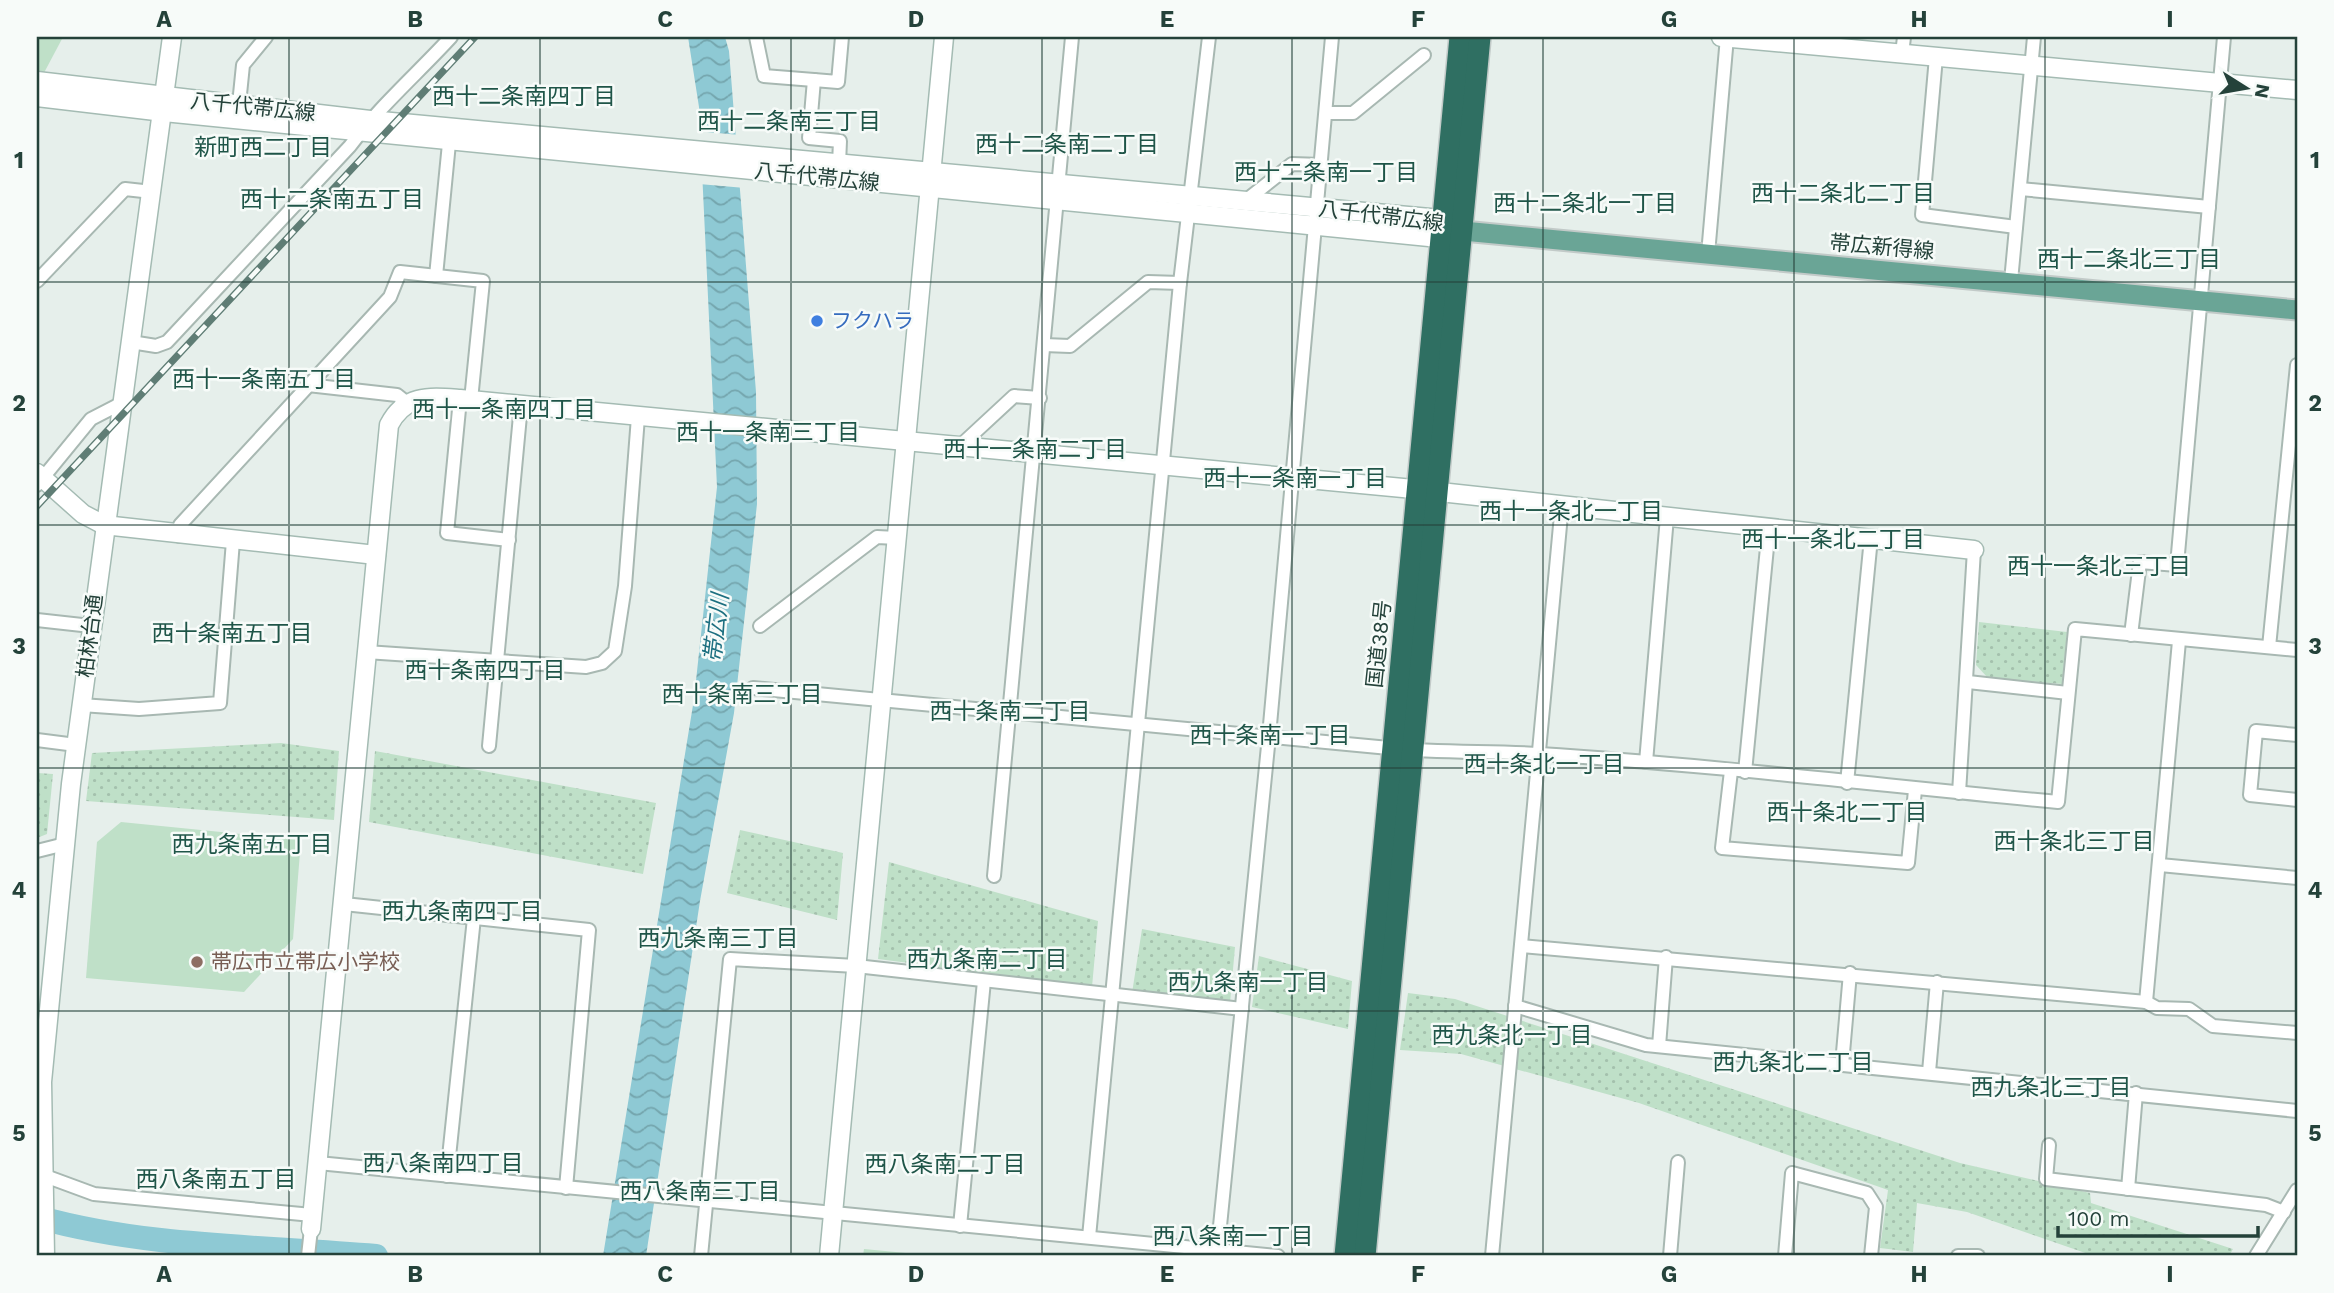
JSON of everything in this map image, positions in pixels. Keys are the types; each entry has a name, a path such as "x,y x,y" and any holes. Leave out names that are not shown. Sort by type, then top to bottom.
{"highway":[{"name":"国道38号","path":"1365,1256 1403,749 1427,491 1440,229 1460,37"},
{"name":"国道38号","path":"1427,491 1463,230 1479,37"},
{"name":"国道38号","path":"1345,1256 1403,749"}],"main road":[{"name":"帯広新得線","path":"1463,230 2297,310"}],"street":[{"name":"柏林台通","path":"43,1250 43,1001 104,525 165,105 172,37"},
{"path":"239,104 243,65 266,37"},
{"path":"131,342 156,346 167,342 451,37"},
{"path":"756,37 764,76 838,82 842,37"},
{"path":"829,1256 944,37"},
{"path":"994,876 1072,37"},
{"path":"1088,1237 1180,284 1209,37"},
{"path":"1217,1254 1269,736 1332,37"},
{"path":"1721,37 1903,45 1936,57 2297,90"},
{"path":"1708,254 1727,37"},
{"path":"2011,281 2034,37"},
{"path":"2131,635 2140,562 2177,565 2224,37"},
{"path":"1326,113 1353,113 1424,55"},
{"path":"1936,57 1922,215 2016,227"},
{"path":"814,80 809,138 840,141 839,164"},
{"name":"八千代帯広線","path":"37,81 165,105 239,104 366,126"},
{"name":"八千代帯広線","path":"37,97 165,105 1190,206 1463,230"},
{"path":"436,276 450,133"},
{"name":"八千代帯広線","path":"749,162 839,164 930,180"},
{"path":"1243,202 1292,164 1321,164"},
{"path":"38,278 125,189 152,192"},
{"path":"2020,189 2208,207"},
{"name":"八千代帯広線","path":"1190,206 1243,202 1316,217"},
{"path":"180,536 180,525 390,297 400,272 483,281 447,533 509,540"},
{"path":"1044,345 1070,346 1148,282 1180,284"},
{"path":"2269,648 2297,365"},
{"path":"308,385 397,395 407,403"},
{"path":"960,446 1014,396 1040,398"},
{"path":"308,1256 389,425 396,411 423,397 1562,504 1974,550 1968,682 1959,793"},
{"path":"122,403 91,419 39,479 83,514 104,525 180,536 376,555"},
{"path":"489,746 521,405"},
{"path":"366,652 586,667 602,663 615,652 625,586 638,417"},
{"path":"1492,1256 1562,504"},
{"path":"1646,762 1667,516"},
{"path":"1745,772 1769,527"},
{"path":"760,626 877,537 897,538"},
{"path":"1847,783 1871,538"},
{"path":"81,705 139,709 220,703 233,541"},
{"path":"37,620 91,626"},
{"path":"753,688 1008,715 1138,724 1403,749 1538,754 1646,762 2058,802 2075,629 2179,641 2297,650"},
{"path":"2146,1002 2179,641"},
{"path":"1968,682 2068,694"},
{"path":"2297,735 2256,731 2250,795 2297,800"},
{"path":"37,740 76,745"},
{"path":"1731,771 1722,848 1908,863 1915,790"},
{"path":"37,851 65,844"},
{"path":"2160,865 2297,878"},
{"path":"344,904 589,930 566,1188"},
{"path":"447,1176 474,918"},
{"path":"1521,946 1850,973 2146,1002 2157,1008 2189,1009 2213,1026 2297,1033"},
{"path":"1659,1046 1666,957"},
{"path":"701,1256 730,959 856,966 1241,1009"},
{"path":"1842,1063 1850,973"},
{"path":"960,1226 984,981"},
{"path":"1929,1072 1937,982"},
{"path":"1515,1006 1659,1046 2297,1111"},
{"path":"2128,1189 2136,1093"},
{"path":"2049,1145 2046,1179 2266,1205 2292,1202"},
{"path":"1670,1256 1678,1162"},
{"path":"318,1163 1088,1237 1217,1254 1278,1256"},
{"path":"1785,1256 1792,1173 1867,1193 1876,1207 1871,1256"},
{"path":"41,1180 94,1194 311,1222"},
{"path":"2256,1256 2292,1202"},
{"path":"1958,1256 1978,1256"}],"green space":[{"path":"37,37 63,37 37,86"},
{"path":"1979,622 2067,632 2062,684 1988,678 1976,665"},
{"path":"281,743 339,751 334,820 86,801 92,753"},
{"path":"375,751 656,803 643,874 369,822"},
{"path":"37,773 53,774 47,834 37,838"},
{"path":"121,822 301,840 293,939 244,992 86,978 97,842"},
{"path":"740,830 843,853 837,920 727,893"},
{"path":"889,862 1098,921 1092,987 878,959"},
{"path":"1142,929 1235,947 1230,1003 1132,993"},
{"path":"1259,956 1352,981 1348,1029 1252,1007"},
{"path":"1408,993 1455,999 1960,1163 2090,1193 2091,1203 2233,1249 2229,1256 2094,1256 1967,1212 1917,1203 1913,1252 1880,1248 1888,1190 1639,1103 1461,1054 1400,1050"},
{"path":"864,1249 937,1256 863,1256"}],"water":[{"name":"帯広川","path":"688,37 725,37 729,51 756,392 757,504 734,713 700,901 646,1256 603,1256 694,699 717,487 699,107"}],"pier":[{"path":"696,131 740,135 745,188 699,184"}],"waterway":[{"path":"37,1217 121,1235 163,1240 376,1256"}],"railway":[{"path":"37,506 475,37"}],"place":[{"name":"フクハラ","path":"817,321"},
{"name":"帯広市立帯広小学校","path":"197,962"}],"district":[{"name":"西十二条南四丁目","path":"524,96"},
{"name":"西十二条南三丁目","path":"789,121"},
{"name":"西十二条南二丁目","path":"1067,144"},
{"name":"新町西二丁目","path":"263,147"},
{"name":"西十二条南一丁目","path":"1326,172"},
{"name":"西十二条北二丁目","path":"1843,193"},
{"name":"西十二条南五丁目","path":"332,199"},
{"name":"西十二条北一丁目","path":"1585,203"},
{"name":"西十二条北三丁目","path":"2129,259"},
{"name":"西十一条南五丁目","path":"264,379"},
{"name":"西十一条南四丁目","path":"504,409"},
{"name":"西十一条南三丁目","path":"768,432"},
{"name":"西十一条南二丁目","path":"1035,449"},
{"name":"西十一条南一丁目","path":"1295,478"},
{"name":"西十一条北一丁目","path":"1571,511"},
{"name":"西十一条北二丁目","path":"1833,539"},
{"name":"西十一条北三丁目","path":"2099,566"},
{"name":"西十条南五丁目","path":"232,633"},
{"name":"西十条南四丁目","path":"485,670"},
{"name":"西十条南三丁目","path":"742,694"},
{"name":"西十条南二丁目","path":"1010,711"},
{"name":"西十条南一丁目","path":"1270,735"},
{"name":"西十条北一丁目","path":"1544,764"},
{"name":"西十条北二丁目","path":"1847,812"},
{"name":"西十条北三丁目","path":"2074,841"},
{"name":"西九条南五丁目","path":"252,844"},
{"name":"西九条南四丁目","path":"462,911"},
{"name":"西九条南三丁目","path":"718,938"},
{"name":"西九条南二丁目","path":"987,959"},
{"name":"西九条南一丁目","path":"1248,982"},
{"name":"西九条北一丁目","path":"1512,1035"},
{"name":"西九条北二丁目","path":"1793,1062"},
{"name":"西九条北三丁目","path":"2051,1087"},
{"name":"西八条南四丁目","path":"443,1163"},
{"name":"西八条南二丁目","path":"945,1164"},
{"name":"西八条南五丁目","path":"216,1179"},
{"name":"西八条南三丁目","path":"700,1191"},
{"name":"西八条南一丁目","path":"1233,1236"}]}
